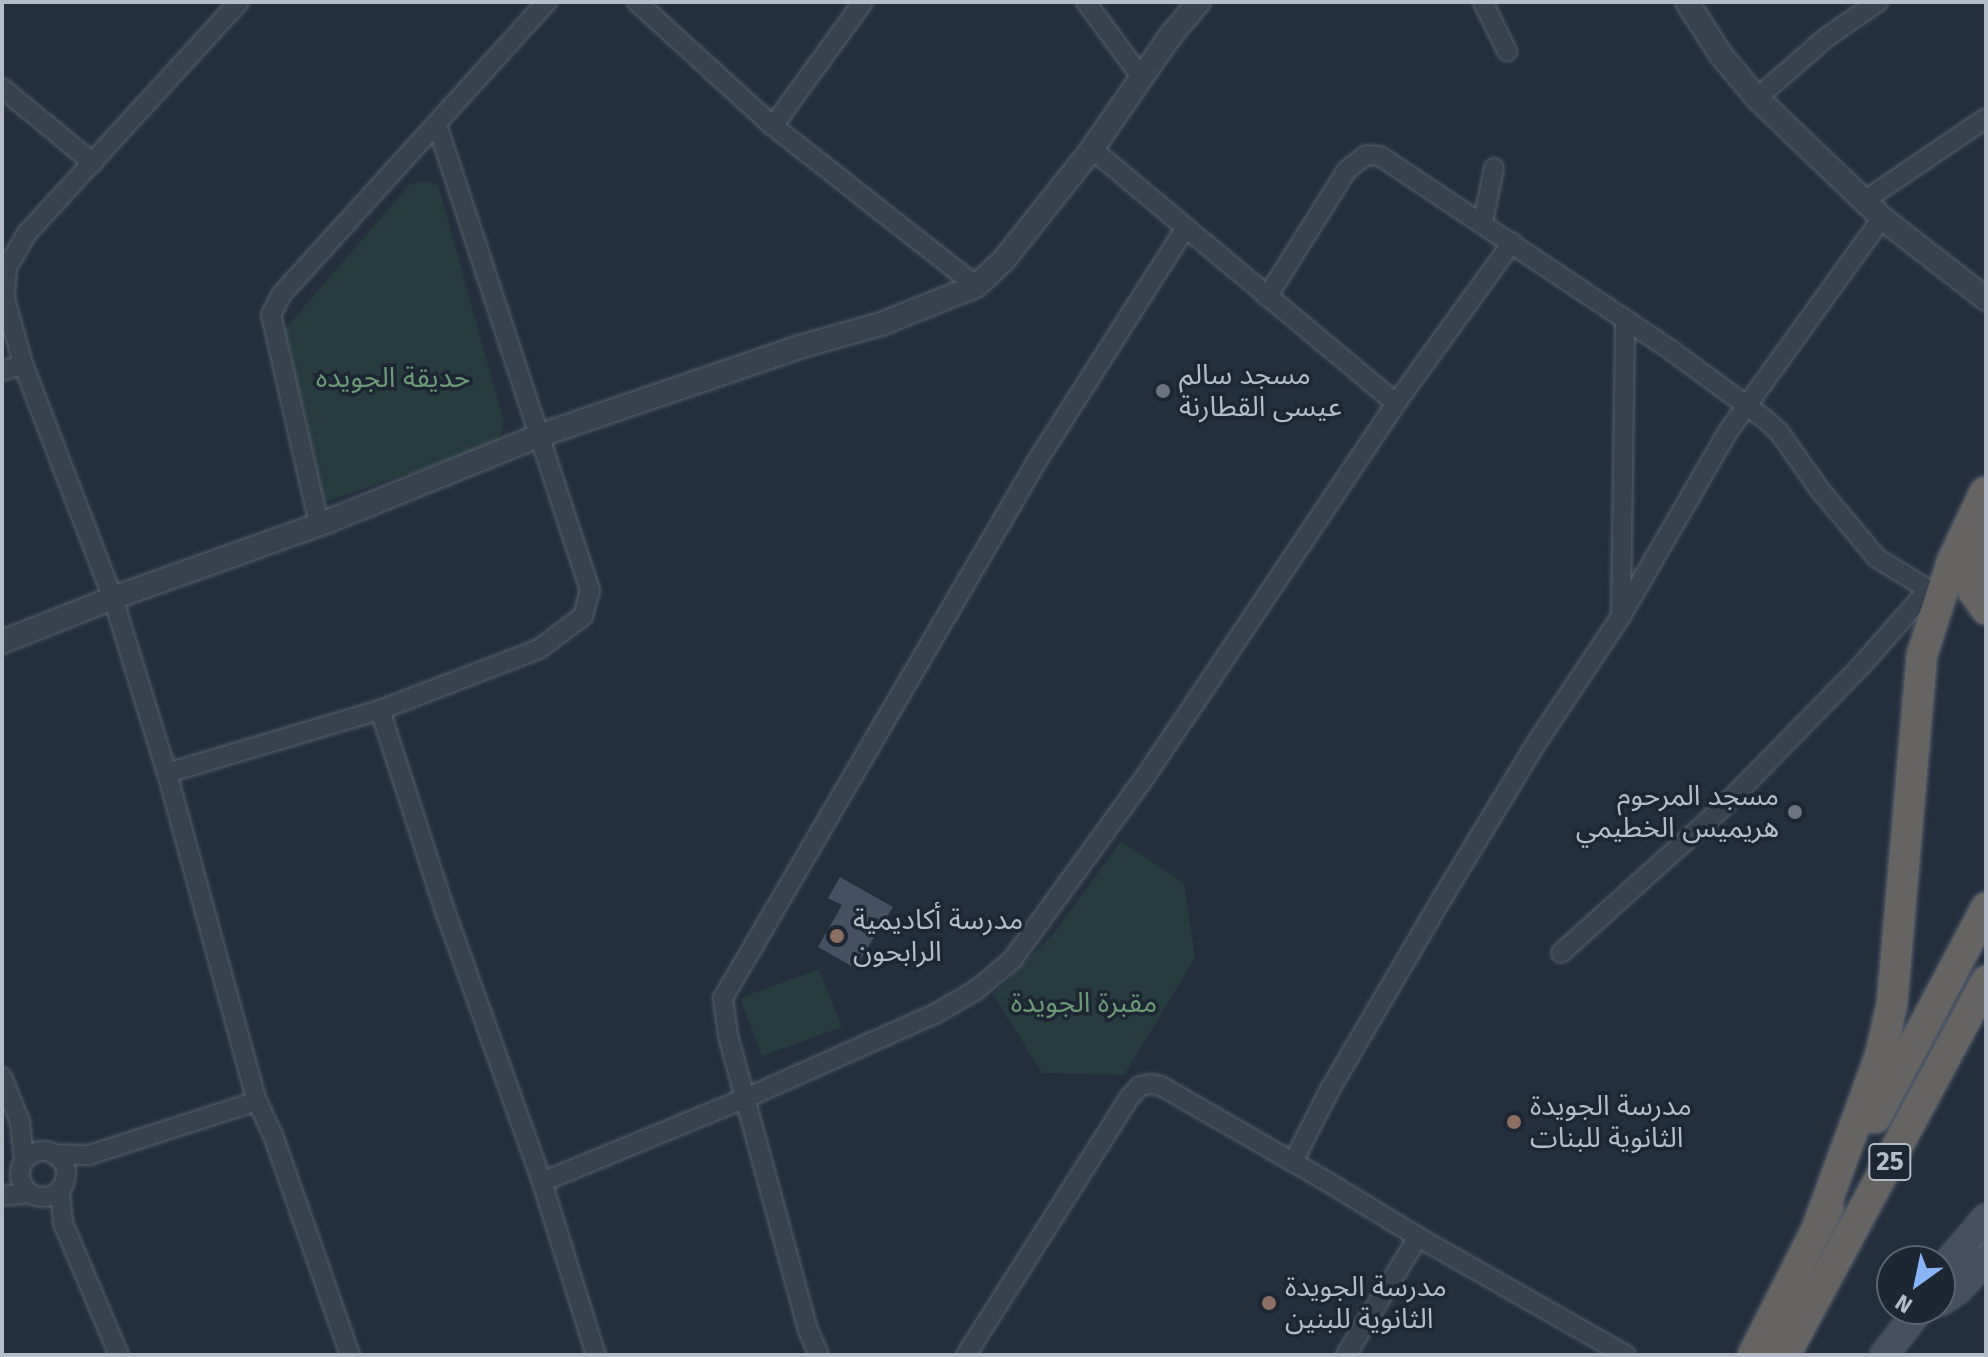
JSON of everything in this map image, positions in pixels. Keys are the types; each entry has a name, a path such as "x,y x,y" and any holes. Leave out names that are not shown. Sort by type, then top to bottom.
{"highway":[{"path":"1819,1223 1880,1056 1892,1004 1917,688 1934,593 1986,491"},
{"path":"1986,491 1974,533 1970,572 1974,592 1986,609"},
{"name":"25","path":"1753,1355 1819,1223 1986,908"},
{"name":"25","path":"1785,1355 1986,981"}],"main road":[{"path":"1956,1253 1986,1218"},
{"path":"1956,1291 1986,1259"},
{"path":"1884,1355 1911,1325"}],"street":[{"path":"319,524 271,315 281,295 547,2"},
{"path":"637,2 773,126 976,286"},
{"path":"773,126 863,2"},
{"path":"1086,2 1141,77"},
{"path":"2,642 113,598 319,524 538,436 799,347 881,324 976,286 1003,261 1092,149 1141,77 1199,2"},
{"path":"1483,2 1507,51"},
{"path":"1687,2 1721,55 1757,98 1882,218 1986,299"},
{"path":"1757,98 1827,37 1878,2"},
{"path":"231,5 93,163 27,233 7,267 5,299 23,364 113,598 167,773 257,1101 273,1135 350,1355"},
{"path":"2,88 93,163"},
{"path":"1864,201 1986,118"},
{"path":"167,773 380,710 539,649 583,616 590,590 437,125"},
{"path":"1092,149 1396,403"},
{"path":"1267,297 1347,170 1366,155 1380,156 1483,222 1745,404 1779,432 1877,558 1934,593 1723,807 1561,953"},
{"path":"1483,222 1494,168"},
{"path":"1293,1162 1329,1091 1443,897 1537,742 1621,616 1745,404 1882,218"},
{"path":"819,1355 808,1330 723,1014 723,998 1037,461 1185,229"},
{"path":"542,1182 746,1098 935,1014 976,990 1012,960 1147,774 1396,403 1512,243"},
{"path":"1621,616 1625,319"},
{"path":"2,371 23,364"},
{"path":"380,710 444,908 542,1182 596,1355"},
{"path":"2,1077 20,1122 22,1168 36,1195 63,1223 119,1355"},
{"path":"966,1355 1140,1086 1161,1086 1626,1355"},
{"path":"2,1189 22,1168 49,1152 89,1155 257,1101"},
{"path":"20,1122 64,1165 63,1223"},
{"path":"2,1196 36,1195 63,1185 89,1155"},
{"path":"1346,1355 1418,1237"}],"green space":[{"name":"حديقة الجويده","path":"424,181 438,184 504,423 498,443 325,502 285,329 409,185"},
{"name":"مقبرة الجويدة","path":"1121,841 1184,883 1195,958 1124,1075 1042,1073 993,994 1054,933"},
{"path":"819,969 842,1027 762,1056 740,998"}],"building":[{"path":"840,877 893,907 855,968 818,947 842,905 828,898"}],"place":[{"name":"مسجد سالم عيسى القطارنة","path":"1163,391"},
{"name":"مسجد المرحوم هريميس الخطيمي","path":"1795,812"},
{"name":"مدرسة أكاديمية الرابحون","path":"837,936"},
{"name":"مدرسة الجويدة الثانوية للبنات","path":"1514,1122"},
{"name":"مدرسة الجويدة الثانوية للبنين","path":"1269,1303"}]}
